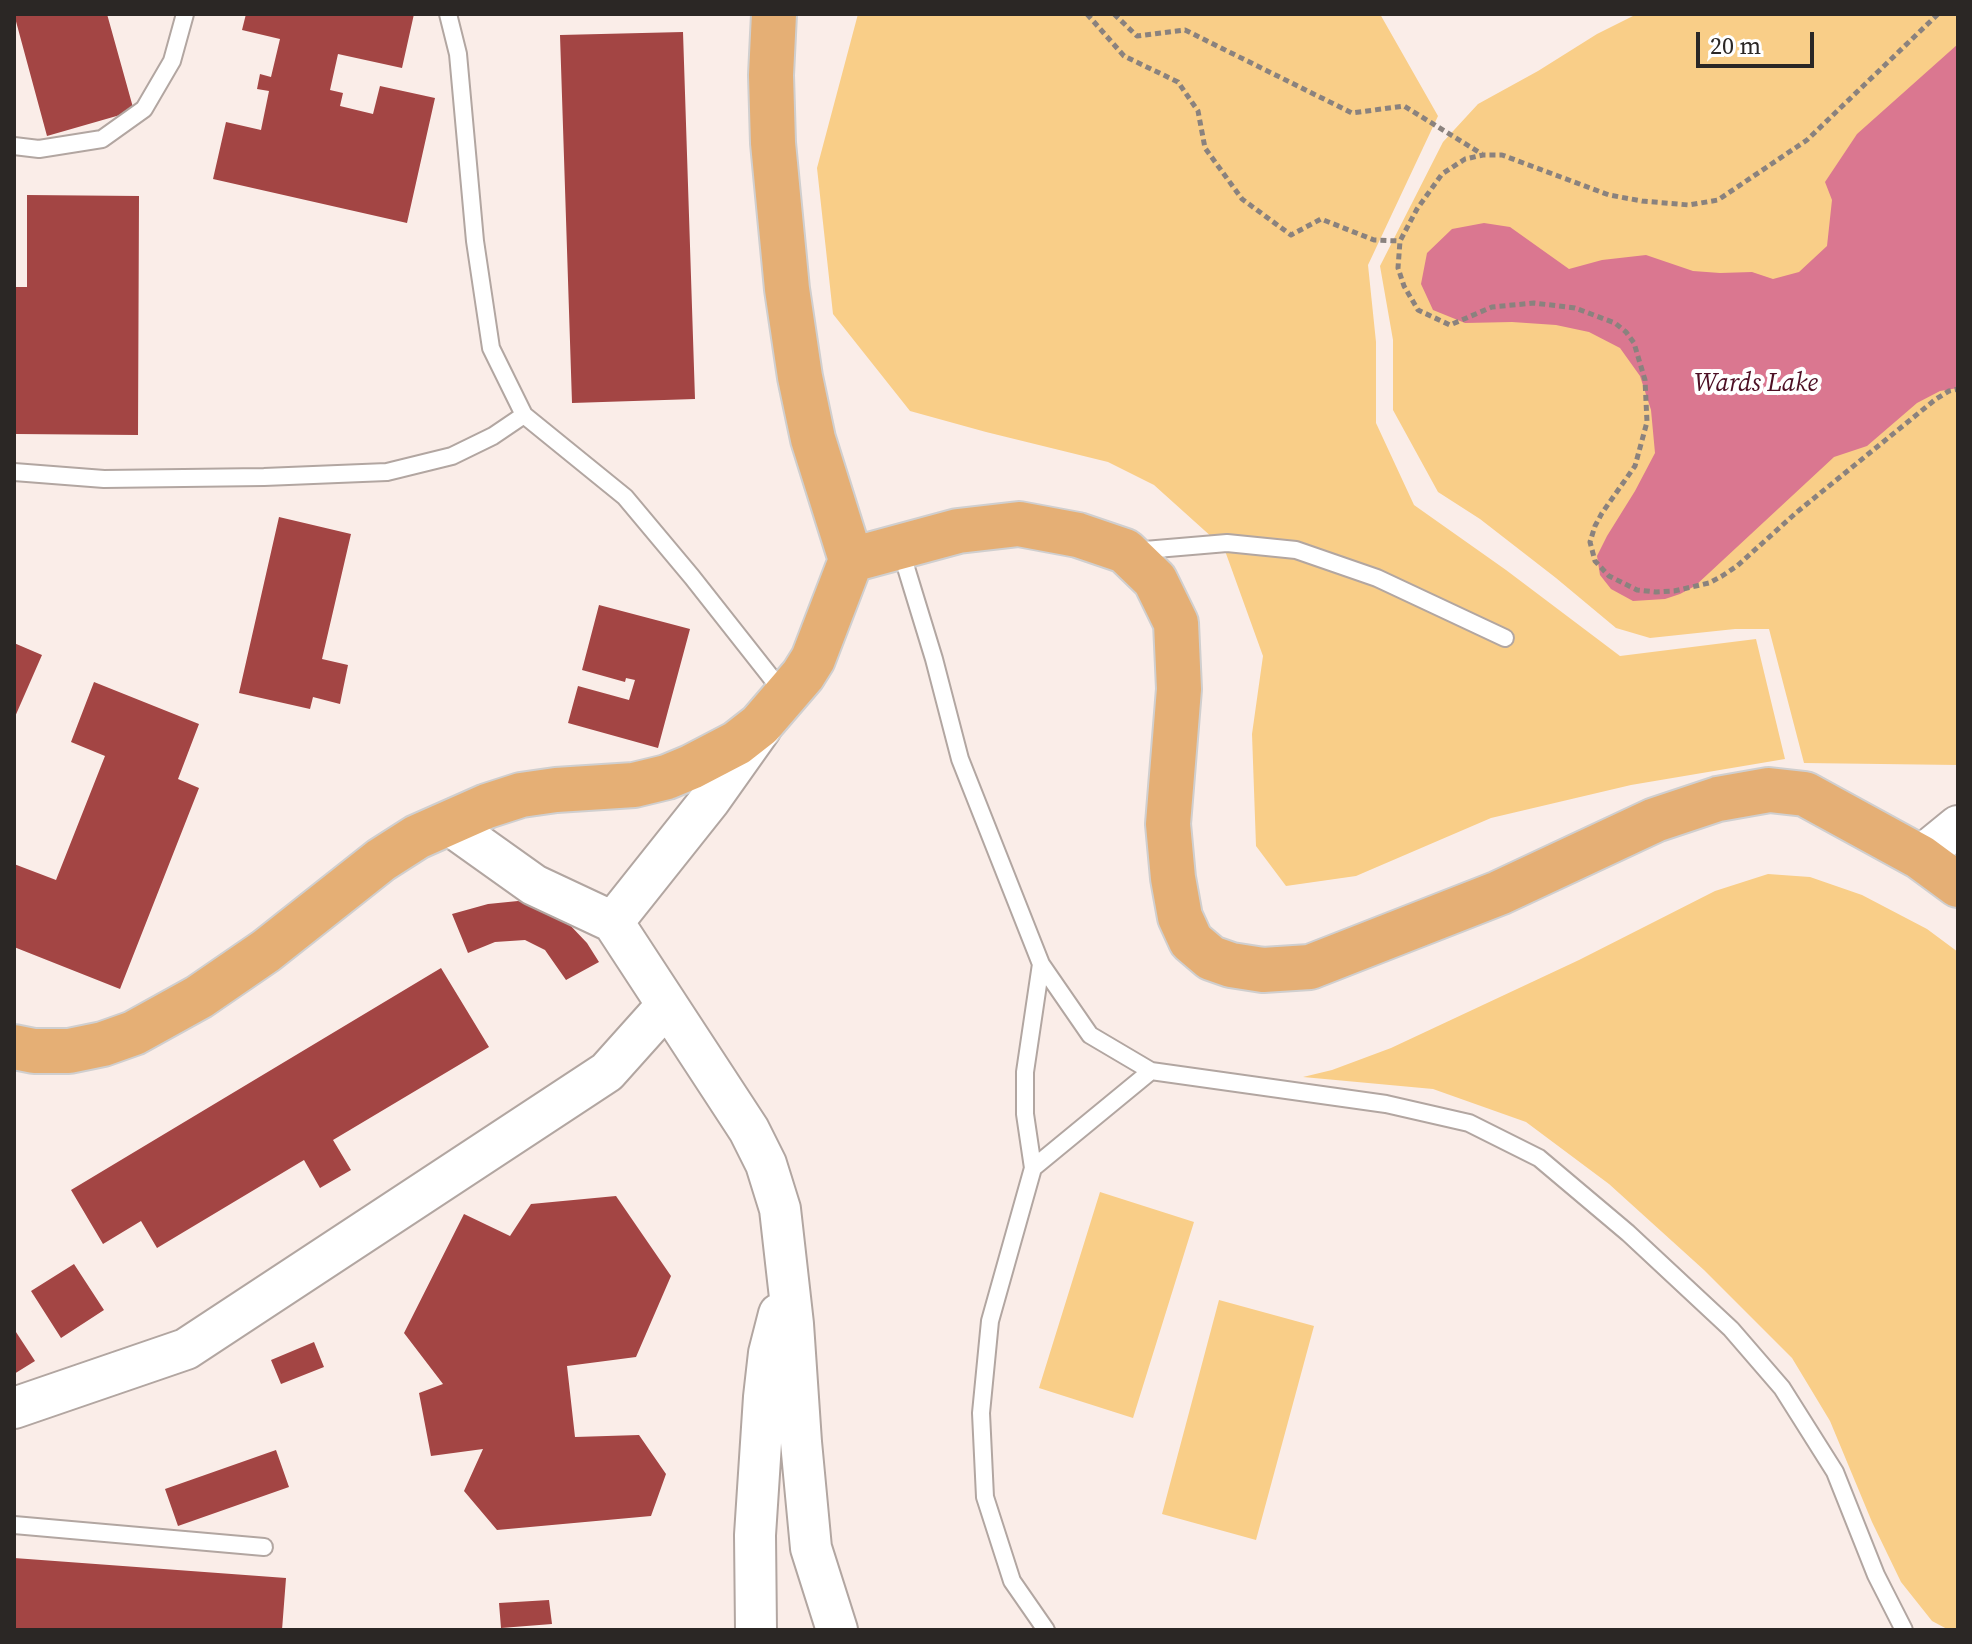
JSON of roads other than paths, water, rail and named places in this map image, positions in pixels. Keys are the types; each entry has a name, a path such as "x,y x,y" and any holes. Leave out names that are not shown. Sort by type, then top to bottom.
{"main road":[{"path":"14,1047 34,1051 69,1051 103,1044 162,1019 266,951 381,860 417,837 487,806 521,795 556,790 634,785 667,777 705,760 737,743 760,725 813,659 851,560 813,439 787,289 773,143 771,75 774,14"},
{"path":"851,560 958,531 1019,524 1078,535 1125,551 1155,580 1176,623 1179,689 1168,824 1180,917 1191,941 1211,958 1231,965 1263,970 1310,967 1499,893 1655,820 1718,799 1769,790 1805,794 1920,857 1958,885"}],"street":[{"path":"613,922 710,800 780,703"},
{"path":"447,823 534,885 613,922 749,1130 766,1164 780,1209 811,1548 837,1630"},
{"path":"1920,857 1958,826"},
{"path":"14,1408 186,1349 607,1072 667,1005"},
{"path":"756,1630 755,1535 764,1397 769,1353 779,1315 785,1254"}],"lane":[{"path":"14,146 39,149 102,139 144,109 172,61 185,14"},
{"path":"448,14 458,54 475,241 491,348 524,415 625,497 692,577 780,703"},
{"path":"14,472 104,479 387,472 452,456 493,436 524,415"},
{"path":"1125,551 1227,543 1296,550 1377,578 1505,638"},
{"path":"900,547 960,759 1041,964 1090,1035 1151,1071 1386,1104 1469,1123 1539,1158 1628,1233 1731,1329 1782,1388 1835,1472 1876,1575 1904,1630"},
{"path":"1041,964 1025,1072 1025,1114 1033,1168 990,1321 981,1413 985,1497 1012,1581 1046,1630"},
{"path":"1033,1168 1151,1071"},
{"path":"14,1525 264,1547"}],"water":[{"name":"Wards Lake","path":"1958,44 1958,388 1940,391 1917,403 1867,446 1834,457 1695,586 1665,599 1633,601 1611,589 1600,575 1597,556 1655,453 1651,410 1640,376 1620,348 1589,332 1556,325 1465,323 1433,310 1421,284 1427,253 1452,229 1484,223 1510,227 1569,269 1602,260 1646,255 1693,271 1752,272 1773,279 1799,272 1827,246 1832,200 1825,182 1857,134"}]}
